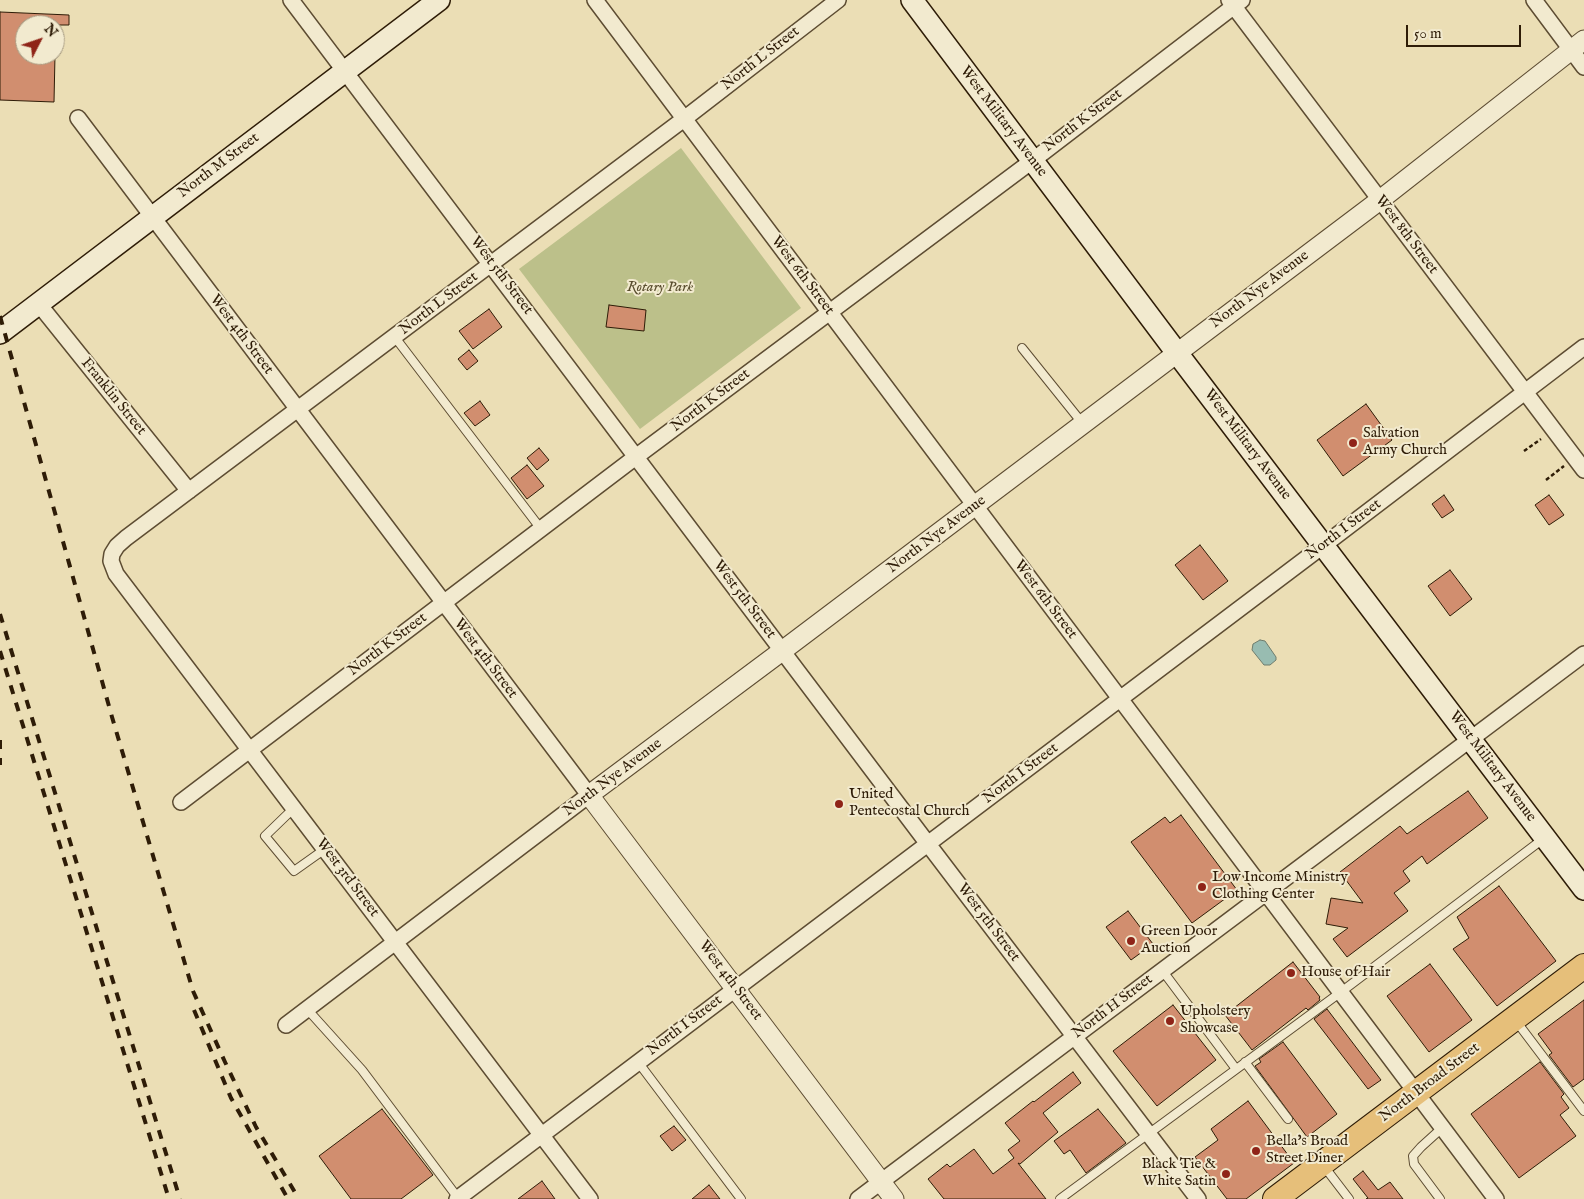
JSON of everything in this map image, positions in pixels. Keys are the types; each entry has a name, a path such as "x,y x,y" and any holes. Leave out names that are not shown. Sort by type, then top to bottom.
{"main road":[{"name":"North M Street","path":"0,333 439,0"},
{"name":"West Military Avenue","path":"912,0 1177,353 1584,888"},
{"name":"North Broad Street","path":"1275,1199 1584,966"}],"street":[{"name":"West 5th Street","path":"291,0 1198,1199"},
{"name":"West 6th Street","path":"595,0 1496,1199"},
{"name":"North L Street","path":"112,554 117,546 126,538 838,0"},
{"path":"1534,0 1577,45 1584,67"},
{"name":"North K Street","path":"181,802 636,456 1032,160 1235,2"},
{"name":"West 8th Street","path":"1235,2 1380,200 1584,470"},
{"name":"North Nye Avenue","path":"286,1025 1380,200 1577,45"},
{"name":"West 4th Street","path":"78,118 894,1199"},
{"name":"Franklin Street","path":"38,303 188,491"},
{"name":"North I Street","path":"457,1198 1324,546 1584,347"},
{"name":"West 3rd Street","path":"112,554 111,560 116,574 590,1199"},
{"name":"North H Street","path":"858,1199 1584,654"}],"lane":[{"path":"394,336 540,529"},
{"path":"1022,348 1083,424"},
{"path":"294,808 265,836 294,871 325,849"},
{"path":"1060,1199 1341,992 1545,837"},
{"path":"1162,970 1236,1069"},
{"path":"307,1009 362,1070 457,1198"},
{"path":"1514,1018 1584,1111"},
{"path":"638,1062 741,1199"},
{"path":"1246,1062 1288,1120"},
{"path":"1440,1199 1414,1164 1413,1156 1421,1146 1442,1128"},
{"path":"1322,1164 1349,1199"}],"path":[{"path":"1524,451 1546,436"},
{"path":"1546,480 1567,463"}],"green space":[{"name":"Rotary Park","path":"681,148 801,308 640,429 519,269"}],"water":[{"path":"1260,640 1265,641 1276,657 1276,660 1270,665 1264,665 1252,650 1253,644"}],"building":[{"path":"0,12 69,15 69,25 65,25 65,15 15,15 15,65 55,65 54,102 0,100"},
{"path":"609,305 646,310 644,331 606,327"},
{"path":"489,309 502,327 473,349 459,331"},
{"path":"469,350 478,361 467,370 458,359"},
{"path":"480,401 490,415 475,426 464,413"},
{"path":"1366,404 1392,440 1343,476 1317,440"},
{"path":"539,448 549,460 537,470 527,458"},
{"path":"527,465 544,486 527,499 511,478"},
{"path":"1444,495 1454,510 1442,518 1432,504"},
{"path":"1549,495 1564,515 1549,525 1535,505"},
{"path":"1200,545 1228,581 1203,600 1175,565"},
{"path":"1450,570 1472,599 1450,616 1428,586"},
{"path":"1468,791 1488,818 1427,864 1422,856 1403,871 1410,881 1394,893 1408,911 1347,957 1333,939 1348,928 1326,924 1331,898 1363,903 1340,872 1400,826 1407,834"},
{"path":"1181,815 1237,890 1192,923 1131,842 1165,817 1170,823"},
{"path":"1499,886 1556,961 1497,1006 1453,949 1469,938 1457,917"},
{"path":"1128,911 1153,944 1131,960 1106,927"},
{"path":"1293,962 1320,997 1320,1000 1308,1010 1306,1008 1252,1050 1225,1015"},
{"path":"1430,964 1472,1020 1429,1052 1387,996"},
{"path":"1584,1000 1584,1079 1573,1087 1549,1055 1552,1053 1538,1034"},
{"path":"1173,1005 1216,1060 1157,1106 1113,1051"},
{"path":"1327,1009 1381,1080 1368,1089 1314,1019"},
{"path":"1283,1042 1337,1114 1307,1137 1255,1066 1261,1062 1259,1059"},
{"path":"1540,1062 1564,1094 1561,1097 1569,1108 1560,1115 1576,1136 1519,1178 1471,1114"},
{"path":"1073,1072 1081,1083 1043,1113 1058,1132 1020,1164 1018,1163 1046,1199 944,1199 928,1179 947,1164 950,1167 974,1149 993,1174 1014,1158 1008,1150 1020,1141 1005,1123"},
{"name":"Bella's Broad Street Diner","path":"1248,1101 1294,1163 1246,1199 1227,1199 1195,1157 1218,1140 1211,1129"},
{"path":"382,1109 433,1175 401,1199 351,1199 319,1156"},
{"path":"1098,1109 1126,1143 1086,1173 1070,1150 1064,1154 1054,1141"},
{"path":"674,1126 686,1140 672,1151 660,1136"},
{"path":"1363,1171 1378,1190 1390,1182 1403,1199 1366,1199 1368,1198 1353,1179"},
{"path":"542,1181 555,1199 518,1199"},
{"path":"709,1185 720,1199 692,1199"}],"railway":[{"path":"0,316 112,717 193,991 256,1127 299,1199"},
{"path":"0,614 180,1199"},
{"path":"0,651 169,1199"},
{"path":"0,740 0,765"},
{"path":"194,1010 231,1098 288,1199"}],"place":[{"name":"Salvation Army Church","path":"1353,443"},
{"name":"United Pentecostal Church","path":"839,804"},
{"name":"Low Income Ministry Clothing Center","path":"1202,887"},
{"name":"Green Door Auction","path":"1131,941"},
{"name":"House of Hair","path":"1291,973"},
{"name":"Upholstery Showcase","path":"1170,1021"},
{"name":"Bella's Broad Street Diner","path":"1256,1151"},
{"name":"Black Tie & White Satin","path":"1226,1174"}]}
